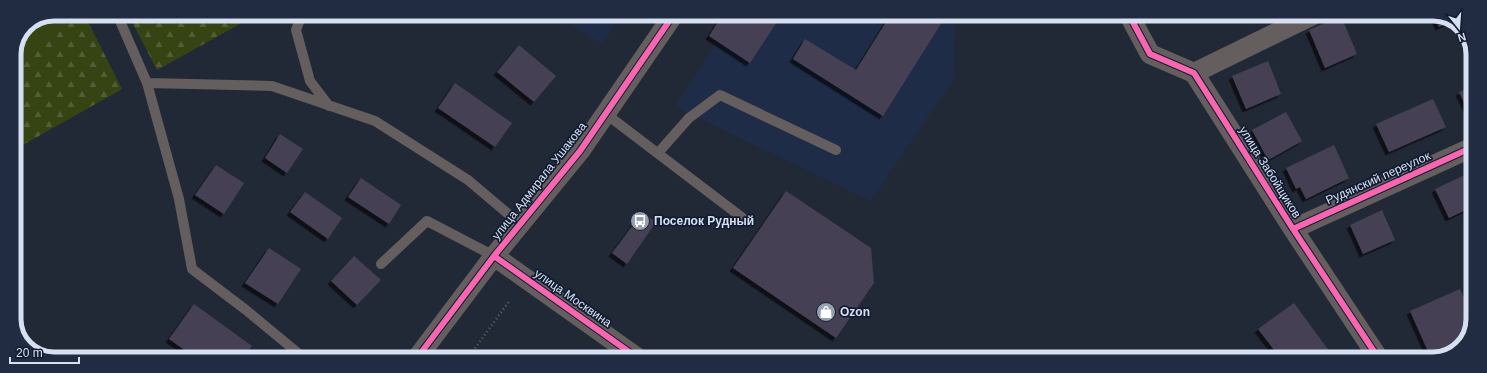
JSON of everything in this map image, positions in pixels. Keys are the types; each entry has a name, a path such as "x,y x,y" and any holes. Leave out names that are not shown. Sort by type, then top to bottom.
{"street":[{"name":"улица Адмирала Ушакова","path":"422,352 494,256 580,150 669,21"},
{"path":"1132,21 1150,54 1194,73 1301,21"},
{"name":"улица Забойщиков","path":"1194,73 1293,229 1374,352"},
{"name":"Рудянский переулок","path":"1293,229 1466,150"},
{"name":"улица Москвина","path":"494,256 630,352"}],"lane":[{"path":"120,21 147,83 179,199 192,269 246,310 297,352"},
{"path":"299,21 296,30 310,80 329,106"},
{"path":"147,83 272,86 375,121 468,180 520,224"},
{"path":"658,153 689,118 720,94 836,150"},
{"path":"606,114 744,219"},
{"path":"381,264 427,221 494,256"}],"path":[{"path":"472,352 510,300"}],"shaded area":[{"path":"566,21 617,21 602,44"},
{"path":"732,21 955,21 954,78 871,201 675,106"}],"green space":[{"path":"54,21 88,21 122,89 21,146 21,54 24,41 27,36 41,24"},
{"path":"73,21 21,63 21,54 24,41 31,31 41,24 48,22"},
{"path":"132,21 245,21 157,70"}],"building":[{"path":"719,21 777,21 750,63 709,36"},
{"path":"887,21 943,21 883,116 793,59 805,39 856,70"},
{"path":"1330,21 1343,21 1357,54 1325,68 1309,30"},
{"path":"1436,22 1446,24 1439,27"},
{"path":"519,45 556,76 534,102 497,72"},
{"path":"1268,61 1281,94 1246,109 1232,76"},
{"path":"455,83 512,123 495,147 438,108"},
{"path":"1466,89 1466,107 1459,92"},
{"path":"1433,99 1446,127 1389,152 1376,124"},
{"path":"1286,112 1302,141 1268,160 1252,130"},
{"path":"280,134 303,149 287,173 265,158"},
{"path":"1334,145 1349,178 1306,199 1300,187 1296,189 1286,168"},
{"path":"216,165 244,183 224,214 195,195"},
{"path":"1466,174 1466,210 1449,218 1435,189"},
{"path":"361,178 401,205 389,224 348,197"},
{"path":"786,191 871,248 874,283 836,338 733,268"},
{"path":"305,192 342,218 328,239 290,212"},
{"path":"1382,210 1395,240 1363,254 1350,225"},
{"path":"642,213 656,222 627,264 612,253"},
{"path":"269,248 301,269 278,304 245,283"},
{"path":"354,256 381,280 357,305 331,281"},
{"path":"1460,289 1466,302 1466,319 1462,335 1451,346 1437,352 1428,352 1410,311"},
{"path":"1294,303 1330,352 1276,352 1258,329"},
{"path":"194,304 252,346 248,352 187,352 169,339"}],"cycle path":[{"path":"422,352 494,256 580,151 669,21"},
{"path":"1132,21 1150,54 1194,73 1293,229 1374,352"},
{"path":"1293,229 1466,150"},
{"path":"494,256 629,352"}],"place":[{"name":"Поселок Рудный","path":"640,221"},
{"name":"Ozon","path":"826,312"}]}
